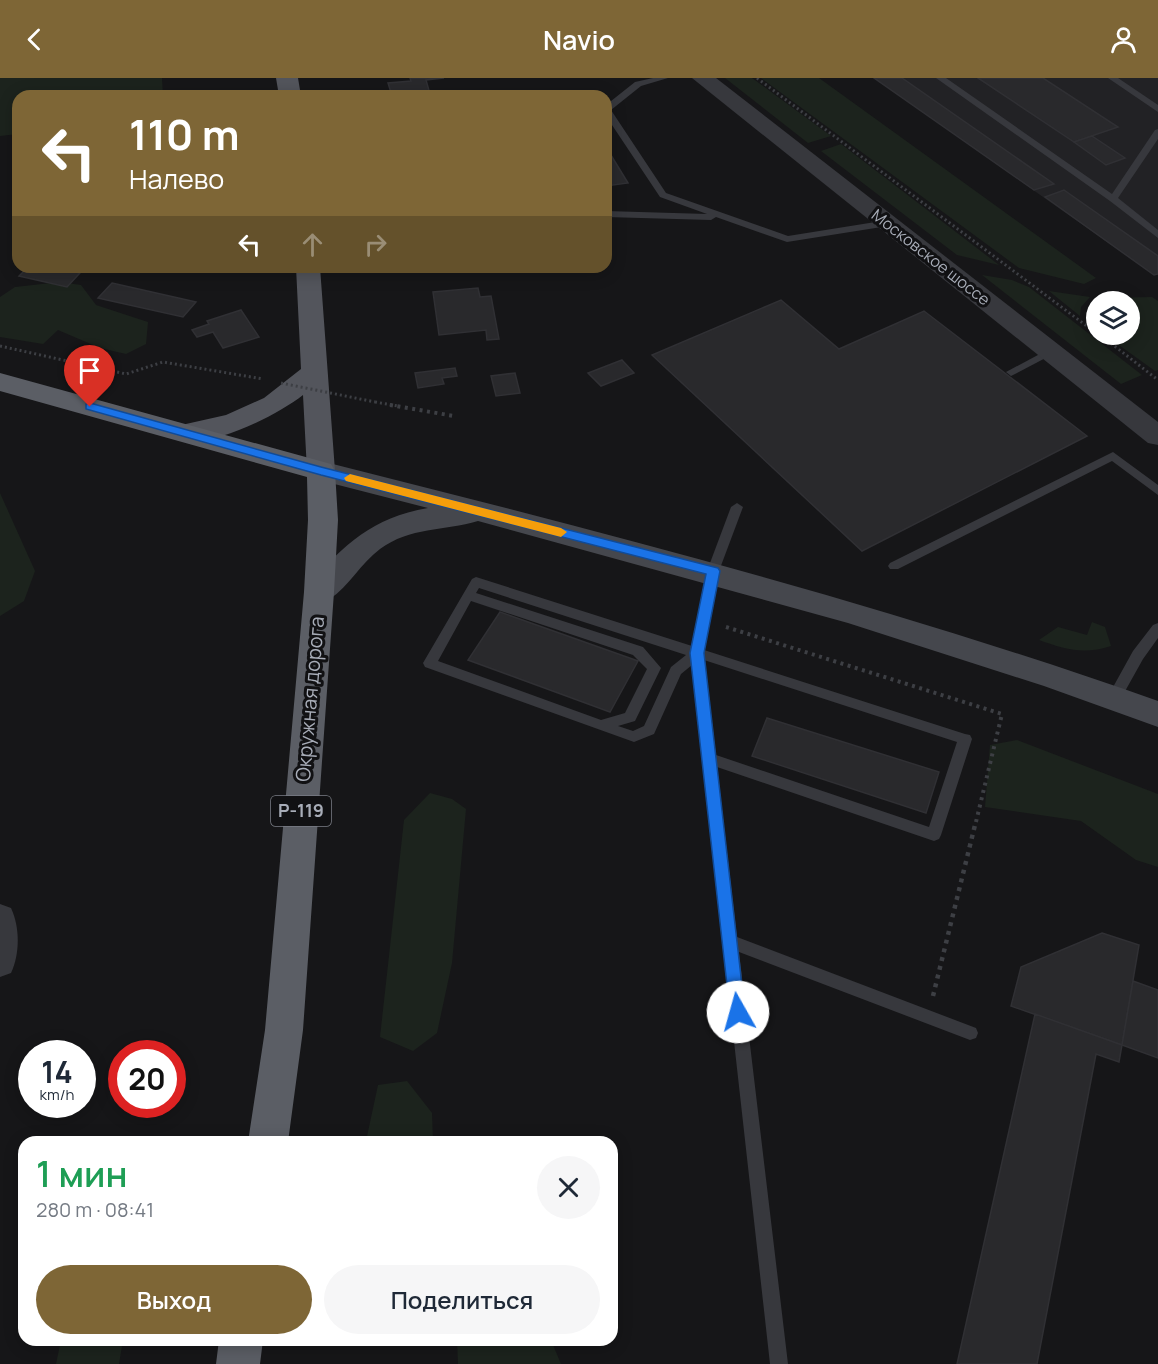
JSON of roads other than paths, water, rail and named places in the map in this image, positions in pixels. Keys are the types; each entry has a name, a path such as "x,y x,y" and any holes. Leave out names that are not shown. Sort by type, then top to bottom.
{"highway":[{"path":"0,382 321,471"},
{"name":"Окружная дорога","path":"269,1136 284,1030 319,592 323,520 321,471"},
{"path":"238,1364 240,1346"}],"main road":[{"path":"308,273 321,471 713,571 902,627 1158,714"},
{"path":"187,433 232,423 274,404 315,372"},
{"path":"319,592 357,552 390,530 429,519 482,512"}],"street":[{"name":"Московское шоссе","path":"703,78 1158,436"},
{"path":"0,917 2,942 0,963"}],"lane":[{"path":"612,104 638,84 664,78"},
{"path":"940,78 1113,199 1158,235"},
{"path":"1112,78 1158,109"},
{"path":"612,118 663,195 787,239 888,223"},
{"path":"1113,199 1158,132"},
{"path":"612,214 725,217"},
{"path":"1011,372 1051,351"},
{"path":"894,566 1113,456 1158,491"},
{"path":"737,507 713,571 697,653 779,1364"},
{"path":"697,653 676,671 649,730 634,737 430,663 476,582 965,739 934,835 708,758"},
{"path":"469,596 638,651 654,668 630,717 601,725"},
{"path":"1114,698 1138,655 1158,628"},
{"path":"729,941 969,1033"}]}
